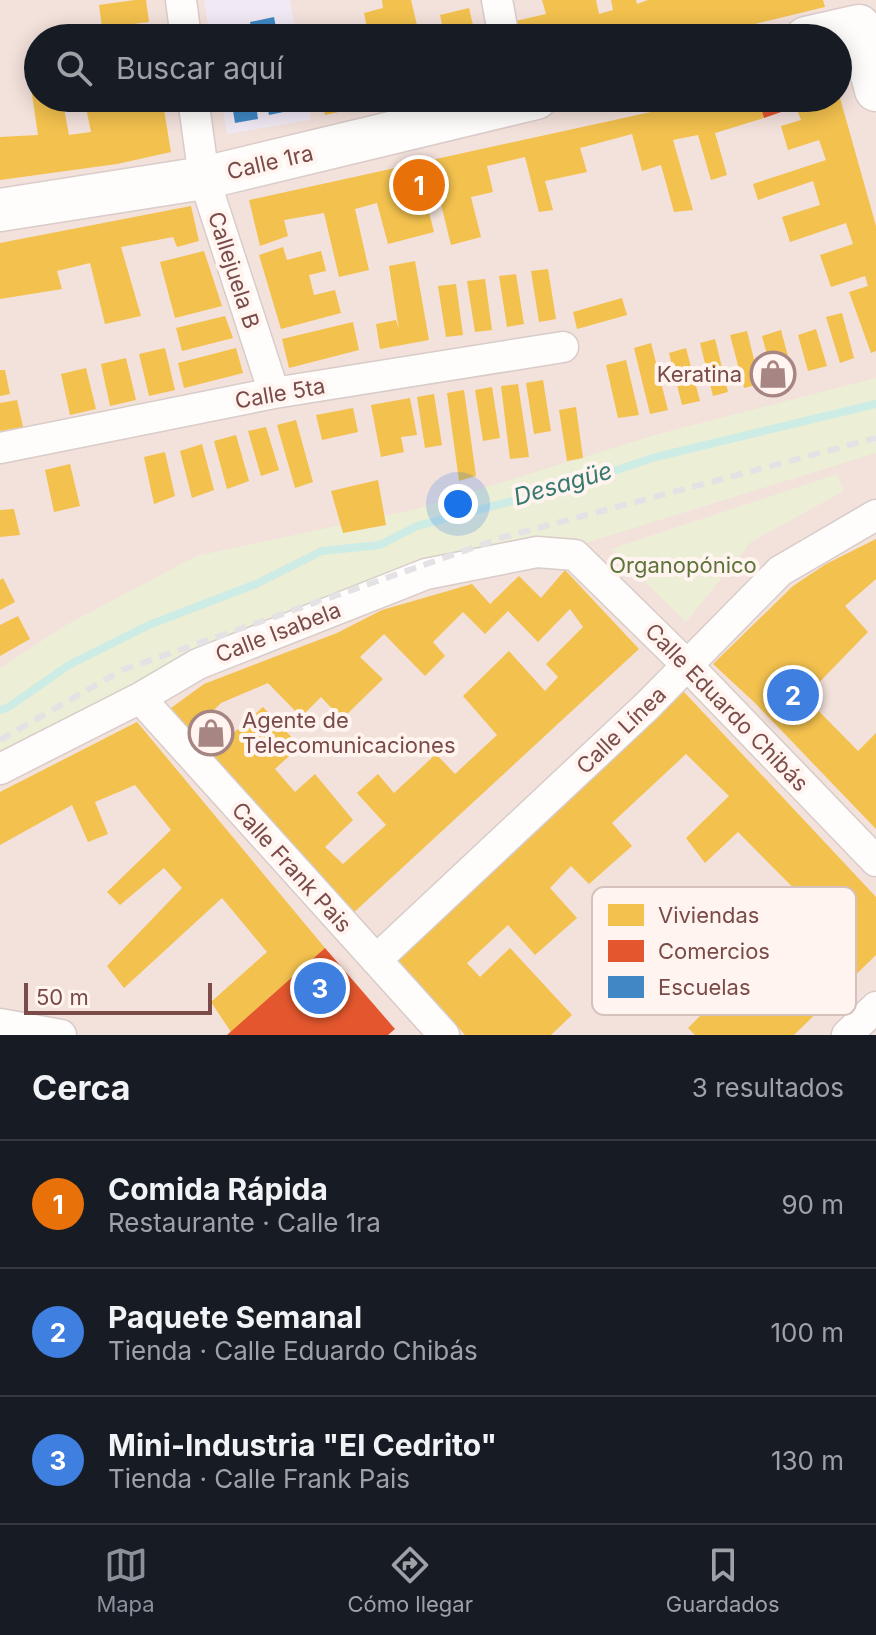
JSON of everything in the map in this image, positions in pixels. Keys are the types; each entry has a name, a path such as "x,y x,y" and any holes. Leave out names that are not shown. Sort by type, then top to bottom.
{"street":[{"path":"181,0 184,24"},
{"path":"497,0 501,24"},
{"path":"842,24 863,16 876,90"},
{"name":"Callejuela B","path":"195,112 204,178 274,393"},
{"name":"Calle 1ra","path":"0,210 204,178 471,112"},
{"name":"Calle 5ta","path":"0,448 274,393 563,347"},
{"name":"Calle Línea","path":"376,960 687,665 780,571 876,515"},
{"name":"Calle Isabela","path":"0,769 140,698 198,664 426,574 537,552 575,555"},
{"name":"Calle Eduardo Chibás","path":"575,555 687,665 876,861"},
{"name":"Calle Frank Pais","path":"140,698 444,1035"},
{"path":"847,1035 876,1007"},
{"path":"0,1024 61,1035"}],"shaded area":[{"path":"0,0 876,0 876,1035 0,1035"},
{"path":"204,0 290,0 294,24 208,24"},
{"path":"223,112 310,112 311,120 227,134"}],"green space":[{"path":"876,378 876,453 582,544 523,542 0,756 0,668 66,625 196,556 416,509 658,434"},
{"name":"Organopónico","path":"837,474 844,491 751,542 686,622 611,549"}],"building: Viviendas":[{"path":"146,0 149,22 101,24 99,5"},
{"path":"382,0 411,0 417,24 366,24 364,13 383,8"},
{"path":"542,0 596,0 599,14 613,10 611,0 636,0 637,4 648,0 823,0 825,7 755,24 512,24 546,14"},
{"path":"469,8 473,24 442,24 440,15"},
{"path":"35,112 65,112 69,135 91,132 87,112 164,112 171,152 117,164 0,180 0,137 38,135"},
{"path":"651,112 762,112 764,118 715,133 727,175 711,180 698,135 673,140 693,210 674,212 661,165 642,171 632,134 580,148 587,172 545,181 553,210 539,212 525,157 487,166 493,192 471,197 481,237 451,245 441,204 428,208 434,232 388,244 377,203 355,209 369,270 339,277 324,213 284,220 288,236 260,246 249,200"},
{"path":"798,112 844,112 876,226 876,351 871,353 849,292 868,286 865,276 831,287 820,255 853,244 846,223 790,242 782,217 820,205 813,181 758,200 753,184 826,160 819,140 788,150 781,126 801,120"},
{"path":"191,206 199,241 177,247 173,237 121,247 141,316 105,324 90,263 57,271 62,289 0,299 0,243"},
{"path":"283,247 287,260 321,251 326,271 309,275 314,295 335,290 341,313 281,329 259,255"},
{"path":"204,251 222,306 175,318 160,262"},
{"path":"415,261 429,340 380,349 376,324 396,320 399,330 389,266"},
{"path":"548,269 556,319 539,322 531,271"},
{"path":"516,274 524,324 507,327 499,276"},
{"path":"485,279 492,330 475,332 467,281"},
{"path":"456,284 463,335 446,337 438,286"},
{"path":"622,298 627,315 577,329 573,312"},
{"path":"842,313 854,358 840,363 826,317"},
{"path":"225,316 233,338 182,351 176,328"},
{"path":"353,322 359,350 289,368 282,339"},
{"path":"816,329 827,366 808,371 798,335"},
{"path":"781,330 793,375 774,381 762,336"},
{"path":"747,331 760,384 744,388 730,335"},
{"path":"715,339 728,392 713,396 700,343"},
{"path":"651,343 668,410 650,414 634,348"},
{"path":"165,348 175,390 149,396 139,354"},
{"path":"236,348 243,373 184,388 178,363"},
{"path":"686,348 700,401 682,405 669,353"},
{"path":"126,358 136,400 110,406 101,364"},
{"path":"626,360 639,415 618,418 606,365"},
{"path":"86,368 96,409 70,415 61,374"},
{"path":"0,370 5,370 10,394 0,396"},
{"path":"543,380 551,431 534,434 526,383"},
{"path":"518,384 529,457 510,459 501,386"},
{"path":"492,387 500,438 483,441 475,390"},
{"path":"464,390 476,476 459,481 447,393"},
{"path":"434,394 442,445 425,448 417,397"},
{"path":"410,398 417,435 401,437 404,452 381,457 371,405"},
{"path":"17,400 23,427 0,431 0,403"},
{"path":"576,407 583,458 567,461 559,410"},
{"path":"353,408 358,432 322,440 316,415"},
{"path":"296,420 313,482 295,488 277,425"},
{"path":"266,427 279,470 261,476 248,431"},
{"path":"236,435 249,481 227,489 214,441"},
{"path":"202,444 214,490 192,498 180,451"},
{"path":"165,452 175,496 154,504 144,457"},
{"path":"70,464 80,506 54,512 45,470"},
{"path":"378,480 386,525 343,533 331,491"},
{"path":"14,509 20,535 0,537 0,510"},
{"path":"876,539 876,579 845,606 868,632 805,697 858,751 876,733 876,829 754,702 713,664 793,586 826,564"},
{"path":"565,570 639,649 350,916 171,708 204,684 337,633 382,610 472,584 490,604 519,576 541,598","holes":["570,609 583,627 546,664 558,677 545,691 509,651 463,696 497,735 455,774 436,754 394,793 378,774 357,793 386,825 343,864 325,847 353,820 315,774 295,792 275,769 300,746 263,707 230,736 209,715 221,703 268,683 301,717 321,697 342,719 383,679 360,657 384,634 425,676 445,656 433,642 463,612 485,634 508,611 538,642"]},
{"path":"3,578 15,602 0,610 0,580"},
{"path":"18,616 30,639 0,656 0,625"},
{"path":"684,692 876,897 876,955 856,975 856,887 792,887 738,832 705,863 686,838 729,796 686,754 612,823 632,846 589,884 571,866 550,888 577,918 535,955 508,925 467,963 480,977 510,948 572,1015 551,1035 465,1035 393,955"},
{"path":"137,722 325,948 231,1032 211,1002 267,952 222,898 124,988 107,966 182,888 164,868 120,905 107,892 171,830 135,785 95,802 108,834 88,842 72,805 0,845 0,792"},
{"path":"701,1015 814,1015 794,1035 695,1035 688,1028"}],"building: Comercios":[{"path":"762,112 781,112 764,118"},
{"path":"325,948 395,1029 388,1035 227,1035"}],"building: Escuelas":[{"path":"274,17 275,24 250,24"},
{"path":"233,112 257,112 258,119 235,123"}],"waterway":[{"name":"Desagüe","path":"0,710 69,665 149,625 256,584 322,551 380,545 417,526 562,488 656,457 876,404"}],"railway":[{"path":"0,740 122,670 504,537 876,438"}],"place":[{"name":"Comida Rápida","path":"419,185"},
{"name":"Keratina","path":"773,374"},
{"name":"Paquete Semanal","path":"793,695"},
{"name":"Agente de Telecomunicaciones","path":"211,733"},
{"name":"Mini-Industria \"El Cedrito\"","path":"320,988"}]}
